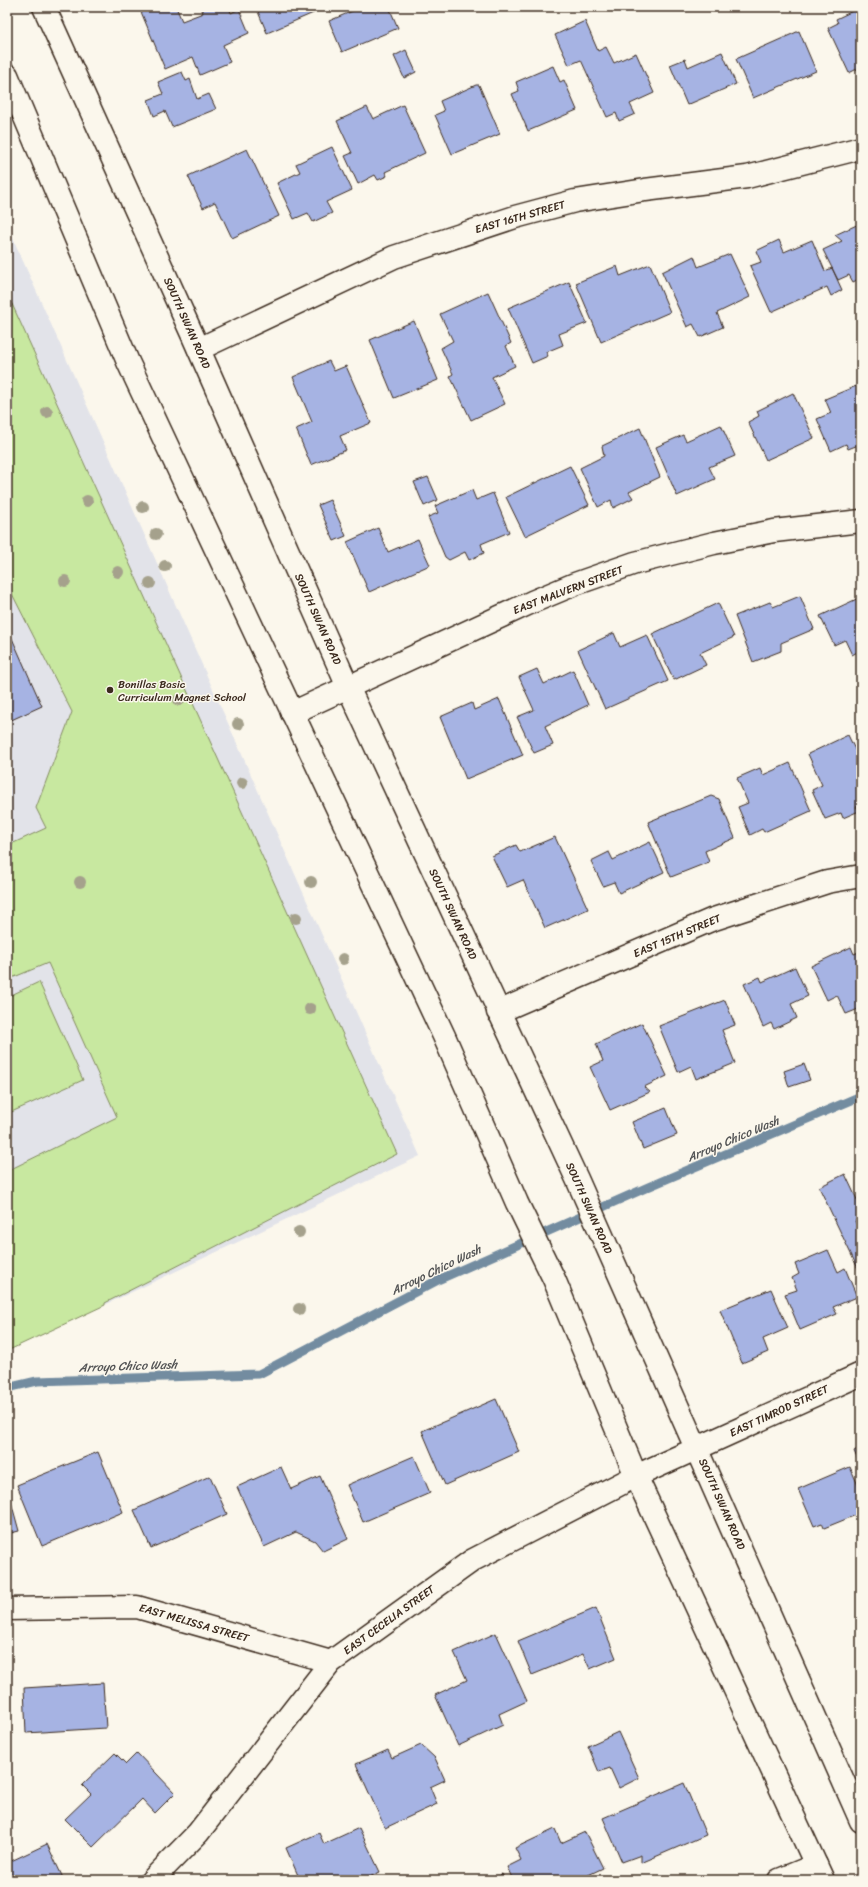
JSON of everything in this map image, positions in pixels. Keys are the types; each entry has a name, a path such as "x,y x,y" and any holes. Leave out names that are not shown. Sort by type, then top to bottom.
{"main road":[{"name":"SOUTH SWAN ROAD","path":"44,7 348,687 577,1179 608,1252 698,1449 861,1821"},
{"path":"7,75 128,362 444,1036 517,1203 554,1279 636,1476 820,1872 779,1880"},
{"name":"EAST 16TH STREET","path":"198,349 394,257 515,216 575,201 645,190 747,177 861,148"},
{"name":"EAST MALVERN STREET","path":"292,713 532,602 575,584 636,563 774,531 861,521"},
{"name":"EAST 15TH STREET","path":"498,1012 711,920 827,882 861,876"},
{"name":"EAST TIMROD STREET","path":"698,1449 861,1374"},
{"name":"EAST CECELIA STREET","path":"152,1880 198,1833 331,1662 473,1560 636,1476 698,1449"},
{"name":"EAST MELISSA STREET","path":"7,1609 137,1606 331,1662"}],"shaded area":[{"name":"Bonillas Basic Curriculum Magnet School","path":"7,225 420,1156 7,1351"}],"green space":[{"name":"Bonillas Basic Curriculum Magnet School","path":"7,293 397,1154 105,1303 105,1305 7,1351 7,1171 117,1117 48,963 7,980 7,846 46,828 36,808 72,712 7,584"},
{"path":"39,982 83,1080 7,1114 7,997"}],"building":[{"path":"139,7 176,7 182,21 203,13 201,7 229,7 231,13 239,9 249,33 223,45 230,62 200,75 193,57 165,69"},
{"path":"256,7 324,7 325,8 267,33"},
{"path":"362,7 389,7 398,28 342,52 329,21"},
{"path":"861,7 861,67 849,73 828,28 838,23 836,19"},
{"path":"585,21 598,51 606,47 614,63 636,53 654,93 630,104 635,114 619,121 616,113 607,117 581,60 569,65 555,35"},
{"path":"799,31 816,71 753,98 736,59"},
{"path":"406,50 416,72 404,78 394,56"},
{"path":"722,52 736,84 687,105 670,65 685,59 688,67"},
{"path":"553,66 560,82 564,80 577,110 528,131 512,94 519,91 516,82"},
{"path":"182,72 186,81 190,79 197,99 209,94 216,109 172,127 165,111 154,116 148,100 163,94 158,82"},
{"path":"479,85 500,134 452,154 435,115 444,111 440,101"},
{"path":"403,105 425,153 385,172 387,176 378,180 375,175 358,184 345,156 352,153 337,121 367,107 373,119"},
{"path":"332,147 352,190 326,202 332,213 313,222 308,213 294,219 277,183 300,172 296,164"},
{"path":"247,149 279,216 232,238 215,202 203,208 188,176"},
{"path":"861,223 861,278 853,282 849,275 838,280 823,250 842,241 835,235"},
{"path":"779,240 784,252 812,240 825,271 832,268 842,290 831,296 827,287 771,312 750,266 761,262 756,251"},
{"path":"730,254 750,297 717,313 723,327 700,337 693,324 687,327 662,272 694,256 698,267"},
{"path":"650,264 670,312 601,342 576,283 617,266 620,276"},
{"path":"569,282 587,323 559,334 563,345 546,352 548,356 532,363 508,308"},
{"path":"488,292 511,343 506,346 515,366 492,377 505,404 471,420 450,376 453,374 441,348 453,341 440,314"},
{"path":"414,321 438,380 394,398 370,340"},
{"path":"329,361 334,371 346,366 371,423 340,436 346,450 311,465 296,429 312,422 293,377"},
{"path":"861,384 861,444 848,449 846,444 831,451 817,419 831,413 825,399"},
{"path":"793,393 814,438 766,460 748,422 759,416 757,411"},
{"path":"721,425 735,456 709,467 715,479 677,496 656,447 683,435 686,441"},
{"path":"640,428 660,477 629,492 633,498 613,508 611,500 598,507 580,468 604,456 602,446"},
{"path":"570,466 589,505 525,536 506,497"},
{"path":"428,477 438,500 424,506 414,482"},
{"path":"472,490 476,500 493,493 509,532 481,544 484,553 469,560 465,552 449,560 445,557 428,517 438,513 435,506"},
{"path":"330,500 346,536 334,541 318,505"},
{"path":"378,528 388,552 418,539 430,565 369,592 347,542"},
{"path":"800,596 814,629 781,643 781,651 753,662 735,616 770,602 773,607"},
{"path":"861,597 861,650 852,655 845,640 834,645 820,616"},
{"path":"718,603 734,637 700,653 706,665 674,680 652,634"},
{"path":"7,627 42,706 7,722"},
{"path":"614,633 620,647 647,635 668,681 605,709 578,650"},
{"path":"537,669 544,684 573,670 588,705 545,726 553,745 534,753 517,717 534,710 519,677"},
{"path":"499,699 523,755 466,779 440,717 472,703 474,710"},
{"path":"848,735 861,762 861,805 856,807 859,811 843,818 841,813 825,819 812,790 822,785 808,754"},
{"path":"790,763 811,811 764,832 762,829 750,835 738,807 748,803 737,778 760,768 763,775"},
{"path":"711,796 719,799 735,838 705,851 709,862 671,877 648,822"},
{"path":"555,837 588,909 545,928 523,880 507,887 492,856 516,845 520,852"},
{"path":"650,842 664,872 619,893 614,882 603,886 591,861 609,852 613,860"},
{"path":"851,947 854,954 861,951 861,1008 846,1014 837,995 827,1000 811,966"},
{"path":"795,967 808,996 791,1004 797,1018 774,1029 771,1023 763,1027 744,984 760,977 762,982"},
{"path":"725,1000 735,1025 722,1030 735,1063 696,1079 691,1066 678,1072 659,1026"},
{"path":"642,1023 667,1076 644,1087 650,1092 610,1110 590,1067 603,1061 596,1044"},
{"path":"804,1064 810,1080 789,1087 784,1071"},
{"path":"666,1108 677,1135 643,1149 632,1122"},
{"path":"845,1174 861,1208 861,1218 855,1221 861,1234 861,1275 819,1187"},
{"path":"828,1250 838,1272 845,1268 857,1297 833,1307 837,1314 800,1330 785,1294 797,1290 792,1278 799,1274 795,1264"},
{"path":"771,1289 788,1328 763,1339 768,1352 742,1363 720,1310"},
{"path":"496,1399 519,1452 445,1485 422,1431"},
{"path":"861,1447 861,1468 854,1451"},
{"path":"98,1452 123,1512 42,1546 17,1485"},
{"path":"414,1456 430,1493 363,1522 347,1485"},
{"path":"281,1467 291,1489 320,1476 348,1539 323,1551 315,1541 296,1532 264,1547 237,1487"},
{"path":"850,1467 861,1492 861,1513 824,1528 822,1523 814,1526 798,1489"},
{"path":"210,1476 227,1514 151,1548 134,1510"},
{"path":"7,1487 19,1531 7,1534"},
{"path":"596,1608 616,1658 590,1669 583,1654 532,1675 518,1641"},
{"path":"496,1633 527,1701 499,1714 503,1725 458,1746 435,1695 467,1680 454,1652"},
{"path":"103,1683 106,1728 26,1733 24,1688"},
{"path":"618,1732 639,1778 619,1788 610,1768 599,1772 588,1746"},
{"path":"421,1745 435,1758 445,1780 430,1787 437,1804 385,1828 356,1764 388,1750 392,1758"},
{"path":"115,1753 126,1764 137,1753 175,1793 155,1813 142,1799 93,1847 65,1819 91,1794 82,1785"},
{"path":"684,1783 706,1835 641,1863 641,1855 622,1862 603,1818"},
{"path":"359,1828 380,1872 363,1880 300,1880 286,1848 319,1833 324,1844"},
{"path":"555,1829 561,1843 585,1832 603,1868 578,1880 513,1880 507,1867 521,1860 515,1848"},
{"path":"47,1844 63,1878 58,1880 7,1880 7,1863"},
{"path":"502,1874 505,1880 488,1880"}],"waterway":[{"name":"Arroyo Chico Wash","path":"7,1388 37,1381 259,1374 438,1280 648,1187 861,1096"}],"place":[{"name":"Bonillas Basic Curriculum Magnet School","path":"110,690"}]}
